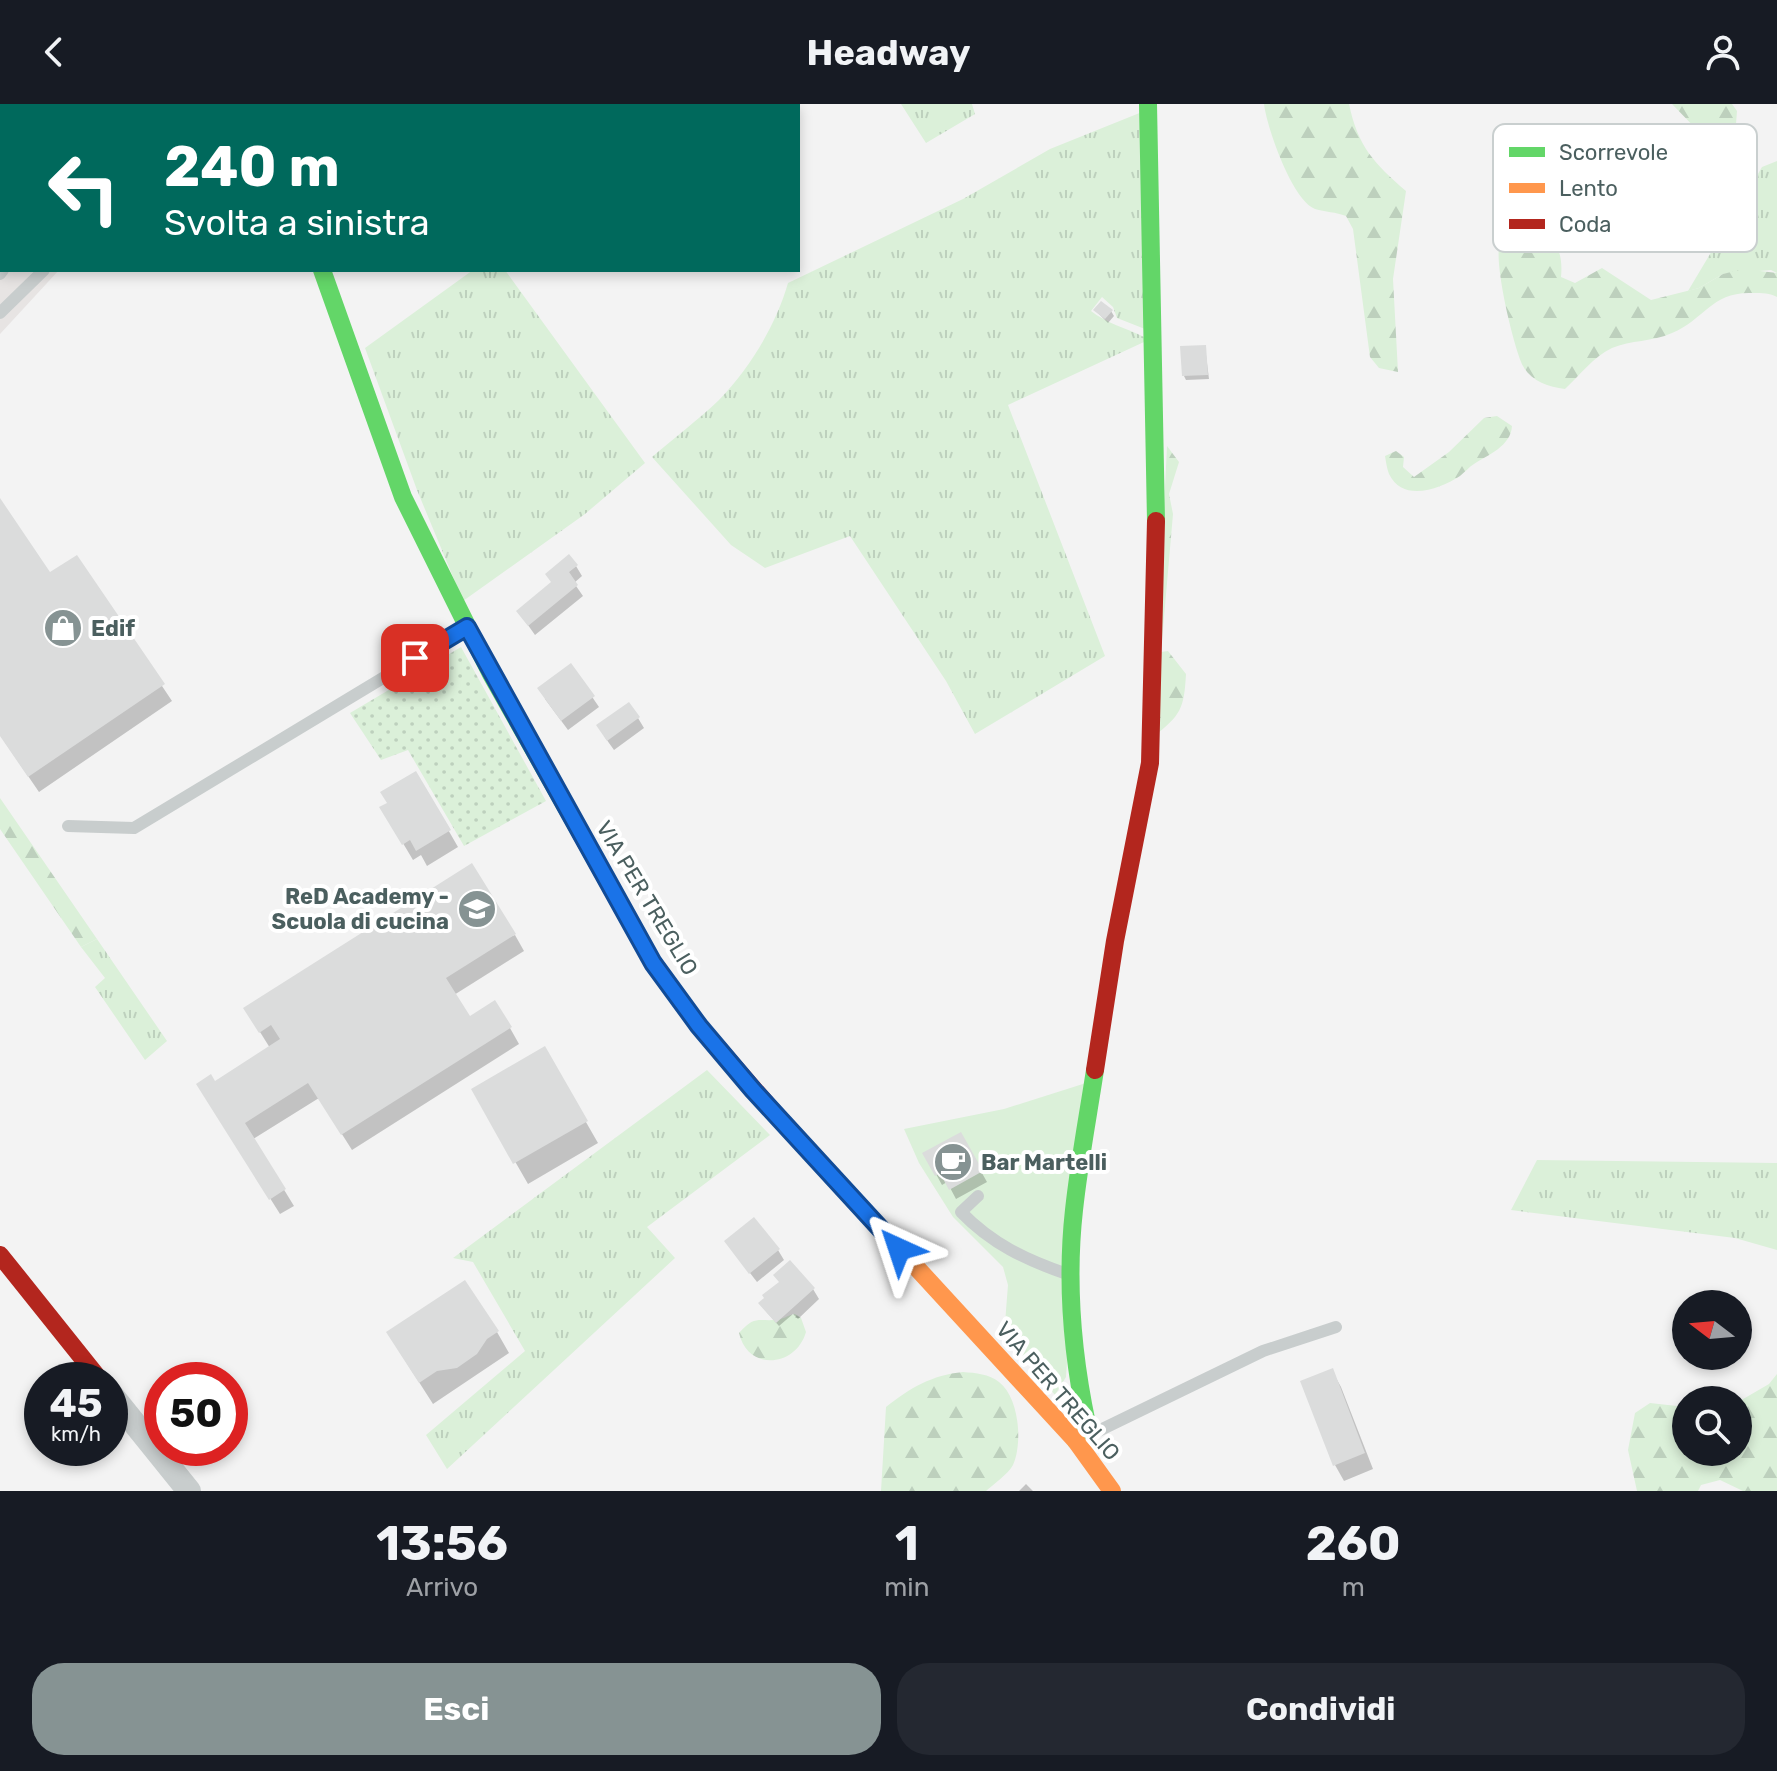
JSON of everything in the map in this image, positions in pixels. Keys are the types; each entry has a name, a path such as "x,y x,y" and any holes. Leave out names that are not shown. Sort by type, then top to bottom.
{"street":[{"path":"1076,1441 1087,1424 1072,1346 1070,1275 1074,1208 1115,941 1150,763 1156,531 1148,104"},
{"name":"VIA PER TREGLIO","path":"323,272 403,497 496,685 653,963 699,1026 753,1090 1076,1441 1112,1491"},
{"path":"0,1255 86,1362"},
{"path":"128,1415 189,1491"}],"lane":[{"path":"0,313 42,272"},
{"path":"68,826 134,828 467,627"},
{"path":"978,1196 961,1212 982,1234 1035,1263 1070,1275"},
{"path":"1076,1441 1263,1351 1336,1327"}],"shaded area":[{"path":"0,272 57,272 0,334"}],"green space":[{"path":"901,104 972,104 975,114 926,143"},
{"path":"1264,104 1349,104 1357,132 1369,153 1406,191 1393,279 1398,372 1379,368 1370,357 1353,229 1346,216 1315,209 1298,192 1275,145"},
{"path":"1672,104 1732,104 1737,111 1736,124 1691,124"},
{"path":"1142,112 1145,329 1117,318 1113,307 1102,297 1091,311 1144,337 1144,342 1008,405 1105,656 975,734 946,681 850,536 765,568 731,545 652,457 719,400 741,374 769,330 788,283 963,199 1050,149"},
{"path":"1777,161 1777,273 1771,270 1723,274 1688,291 1711,252 1757,252 1757,176 1762,167"},
{"path":"1558,252 1561,277 1575,283 1602,268 1651,300 1699,288 1723,274 1743,269 1777,273 1777,297 1756,293 1728,296 1672,333 1612,348 1593,361 1565,389 1552,387 1535,379 1523,366 1506,305 1499,253"},
{"path":"470,272 506,272 645,463 585,514 463,601 417,490 365,348"},
{"path":"1497,416 1512,426 1508,439 1452,481 1432,489 1412,491 1395,483 1389,474 1385,456 1396,451 1404,457 1403,467 1414,477 1449,452 1484,418"},
{"path":"1167,446 1179,462 1169,494 1173,514 1161,652 1168,651 1186,674 1179,710 1170,723 1153,737"},
{"path":"461,647 546,801 464,846 408,750 381,760 350,713"},
{"path":"0,798 97,939 81,947 0,829"},
{"path":"97,939 167,1041 145,1060 95,987 105,978 81,947"},
{"path":"707,1070 770,1135 647,1227 675,1258 447,1469 426,1435 525,1351 473,1262 453,1258"},
{"path":"1086,1083 1066,1377 1055,1395 1004,1336 1008,1285 1003,1267 953,1217 919,1163 904,1129 1004,1109"},
{"path":"1537,1160 1777,1163 1777,1250 1735,1238 1511,1210"},
{"path":"795,1314 801,1318 806,1332 793,1352 783,1358 762,1359 744,1346 739,1333 749,1324 756,1320 778,1320"},
{"path":"963,1372 995,1379 1011,1398 1017,1421 1018,1445 1011,1468 986,1491 881,1491 886,1407 922,1384"},
{"path":"1777,1374 1777,1491 1743,1491 1720,1480 1701,1485 1698,1491 1637,1491 1628,1450 1635,1413 1650,1403 1672,1405 1672,1466 1752,1466 1752,1394 1769,1384"}],"building":[{"path":"1101,301 1113,310 1105,319 1093,310"},
{"path":"1206,345 1208,375 1182,376 1180,346"},
{"name":"Edif","path":"0,498 50,572 77,555 165,684 28,777 0,736"},
{"path":"569,554 578,565 569,572 578,585 528,626 516,611 551,582 545,574"},
{"path":"571,663 595,696 561,721 537,688"},
{"path":"629,702 640,717 607,741 596,725"},
{"path":"416,771 451,830 416,851 410,840 402,845 379,807 387,803 380,792"},
{"path":"472,863 516,934 446,978 470,1016 495,1000 512,1027 341,1135 308,1083 245,1123 286,1189 269,1200 196,1084 211,1074 215,1081 280,1039 271,1025 259,1033 243,1008"},
{"path":"545,1046 588,1121 513,1164 471,1089"},
{"name":"Bar Martelli","path":"961,1132 983,1171 949,1190 940,1173 935,1176 922,1153"},
{"path":"754,1217 780,1249 749,1274 724,1241"},
{"path":"790,1260 815,1288 776,1323 758,1303 764,1298 762,1295 779,1282 773,1275"},
{"path":"465,1280 499,1331 487,1339 477,1354 457,1368 437,1371 419,1383 386,1332"},
{"path":"1333,1368 1365,1453 1333,1466 1300,1381"}],"traffic: fast":[{"path":"1148,104 1156,521"},
{"path":"323,272 403,497 491,674 580,832"},
{"path":"1076,1441 1087,1424 1072,1317 1072,1237 1078,1175 1095,1070"}],"traffic: slow":[{"path":"778,1117 1076,1441 1112,1491"}],"traffic: jam":[{"path":"1095,1070 1115,941 1150,763 1156,521"},
{"path":"580,832 653,963 699,1026 778,1117"},
{"path":"0,1255 86,1362"}],"place":[{"name":"Edif","path":"63,628"},
{"name":"ReD Academy - Scuola di cucina","path":"477,909"},
{"name":"Bar Martelli","path":"953,1162"}],"route":[{"path":"415,658 467,627 653,963 699,1026 753,1090 899,1249"}]}
